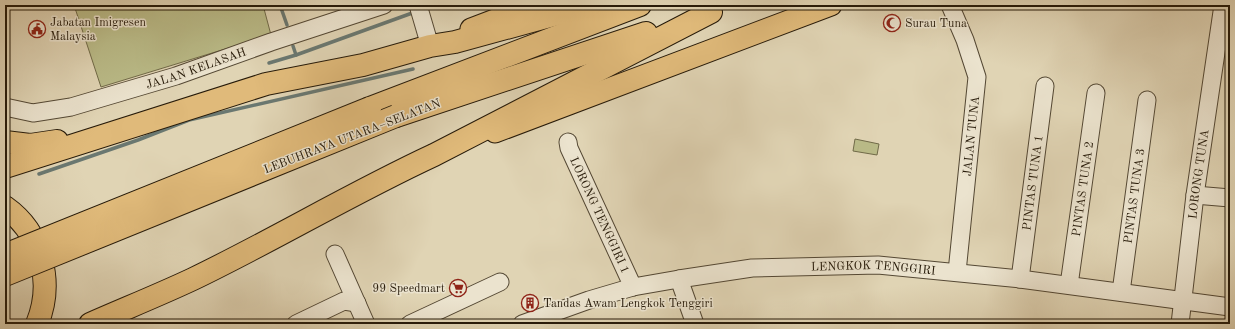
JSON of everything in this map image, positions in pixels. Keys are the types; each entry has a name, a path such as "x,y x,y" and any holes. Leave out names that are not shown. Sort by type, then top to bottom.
{"highway":[{"path":"5,167 266,84 363,65 430,46 455,42 590,5"},
{"name":"LEBUHRAYA UTARA–SELATAN","path":"5,256 370,108 640,5"},
{"path":"90,324 192,279 388,176 434,155 720,8"},
{"name":"LEBUHRAYA UTARA–SELATAN","path":"5,275 396,116 720,8"},
{"path":"5,142 30,145 63,140 87,141"},
{"path":"5,207 24,224 40,255 45,278 45,289 42,312 38,324"},
{"path":"124,324 137,315 152,296"}],"main road":[{"path":"430,46 451,36 534,5"},
{"path":"434,155 831,5"}],"street":[{"name":"JALAN KELASAH","path":"5,107 33,113 71,107 176,76 271,42 384,5"},
{"path":"418,5 430,46"},
{"name":"JALAN TUNA","path":"950,5 965,40 977,77 957,272"},
{"name":"LORONG TUNA","path":"1180,324 1195,194 1225,26 1223,5"},
{"name":"PINTAS TUNA 1","path":"1020,279 1045,86"},
{"name":"PINTAS TUNA 2","path":"1069,285 1096,93"},
{"name":"PINTAS TUNA 3","path":"1121,292 1147,100"},
{"name":"LORONG TENGGIRI 1","path":"568,142 569,148 633,287"},
{"path":"1195,194 1230,198"},
{"path":"335,254 366,324"},
{"name":"LENGKOK TENGGIRI","path":"522,324 589,300 633,287 752,268 878,265 1020,279 1230,307"},
{"path":"679,279 695,324"},
{"path":"410,324 500,282"},
{"path":"296,324 344,302 357,303"}],"green space":[{"path":"74,5 263,5 271,35 101,87"},
{"path":"855,139 879,144 877,155 853,151"}],"waterway":[{"path":"280,5 287,25"},
{"path":"432,6 436,5"},
{"path":"269,63 296,55 415,12"},
{"path":"293,46 296,55"},
{"path":"39,174 138,140 189,120 413,69"}],"place":[{"name":"Surau Tuna","path":"892,23"},
{"name":"Jabatan Imigresen Malaysia","path":"37,29"},
{"name":"99 Speedmart","path":"458,288"},
{"name":"Tandas Awam Lengkok Tenggiri","path":"530,303"}]}
